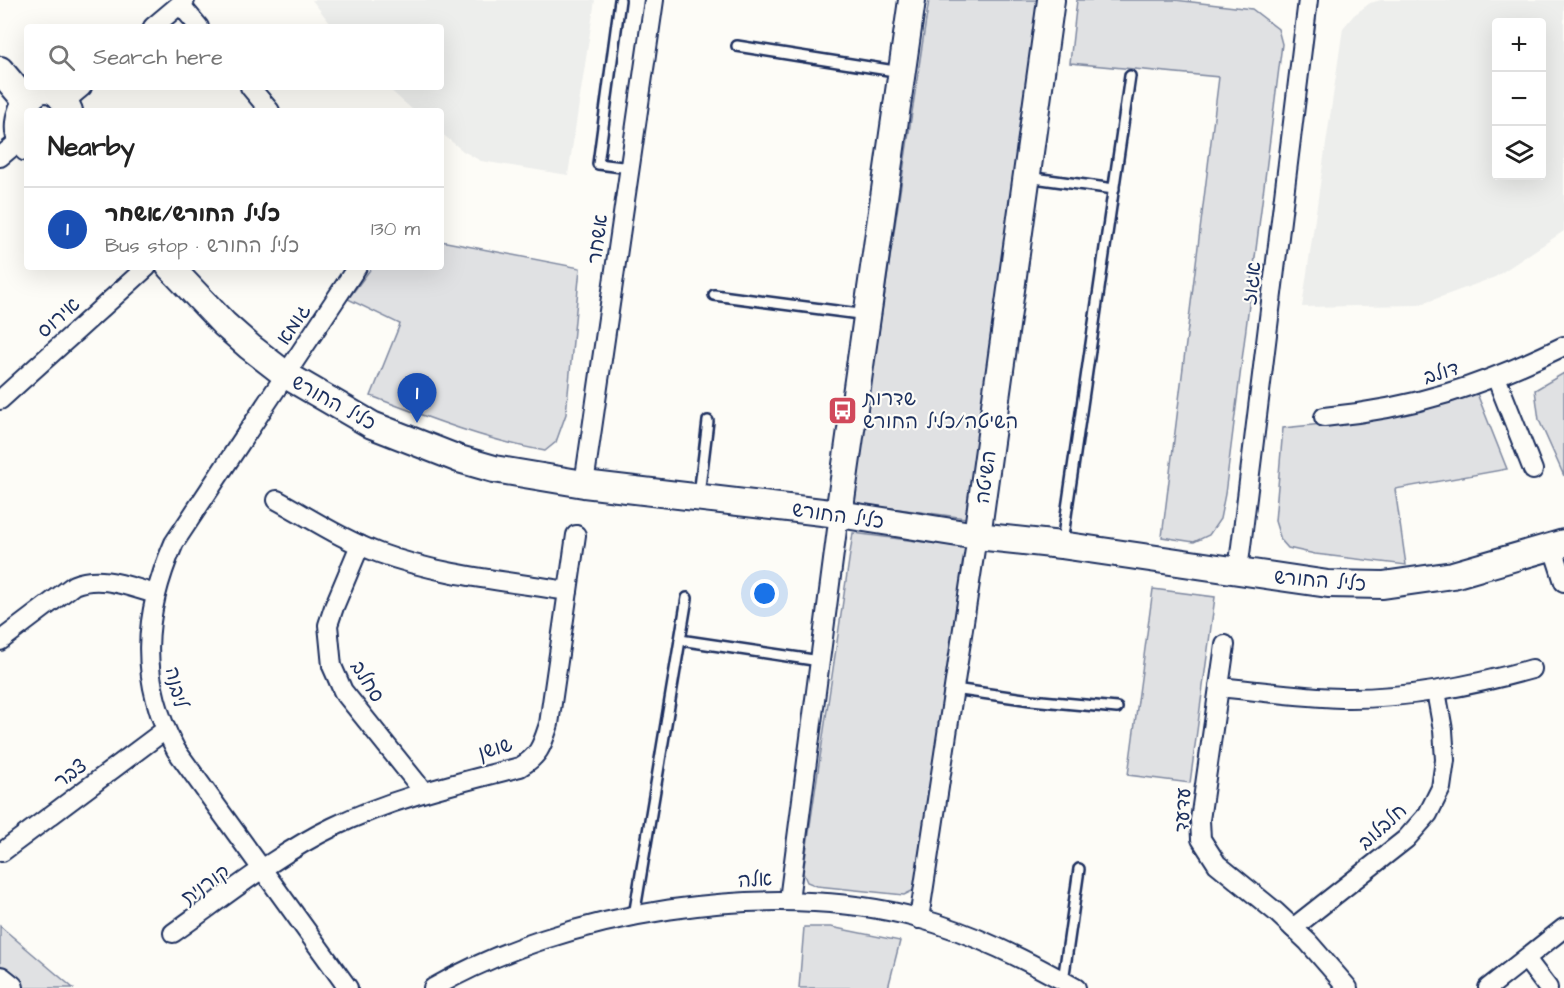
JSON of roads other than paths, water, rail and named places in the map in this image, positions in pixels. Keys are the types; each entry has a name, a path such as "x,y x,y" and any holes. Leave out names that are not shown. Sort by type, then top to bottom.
{"street":[{"name":"אשחר","path":"584,484 654,0"},
{"path":"789,900 839,514 912,0"},
{"name":"השיטה","path":"920,919 1052,0"},
{"name":"אגוז","path":"1238,571 1308,0"},
{"path":"156,24 182,2 197,24"},
{"path":"0,70 21,95"},
{"path":"15,149 9,120 12,106 21,95 33,90"},
{"path":"44,90 72,100"},
{"path":"252,90 268,108"},
{"name":"אירוס","path":"0,400 144,270"},
{"name":"כליל החורש","path":"173,270 224,324 286,375 372,424 459,459 494,470 584,484 839,514 976,536 1061,545 1328,584 1383,585 1453,575 1558,545"},
{"name":"גומא","path":"286,375 355,270"},
{"name":"דולב","path":"1324,417 1405,406 1447,394 1496,377 1564,346"},
{"name":"ליבנה","path":"286,375 174,543 156,594 148,633 148,661 155,698 165,730 190,772 348,988"},
{"path":"1496,377 1533,470"},
{"path":"277,500 360,545 383,554 433,568 568,591"},
{"name":"שושן","path":"262,871 333,827 423,792 520,766 540,751 549,724 576,535"},
{"name":"סחלב","path":"360,545 328,625 332,666 343,691 423,792"},
{"path":"1558,545 1564,582"},
{"path":"0,641 74,585 85,580 102,580 156,594"},
{"name":"עדעד","path":"1225,645 1200,820 1201,838 1217,864 1293,928 1335,971 1348,988"},
{"path":"1219,687 1342,698 1373,698 1436,691 1489,681 1532,669"},
{"name":"חלבלוב","path":"1293,928 1406,839 1428,814 1441,788 1445,760 1443,730 1436,691"},
{"name":"צבר","path":"2,852 165,730"},
{"name":"קורנית","path":"173,933 262,871"},
{"name":"אלה","path":"433,988 479,964 519,949 634,916 702,905 789,900 854,905 920,919 999,949 1070,985"},
{"path":"1488,988 1564,928"},
{"path":"1526,959 1548,988"},
{"path":"0,980 10,988"}],"lane":[{"path":"620,0 598,164 630,168"},
{"path":"737,46 902,72"},
{"path":"1061,545 1130,76"},
{"path":"1027,177 1114,189"},
{"path":"714,294 867,316"},
{"path":"698,497 708,421"},
{"path":"634,916 687,598"},
{"path":"680,640 820,661"},
{"path":"954,688 1031,700 1117,708"},
{"path":"1070,985 1079,869"}],"place":[{"name":"שדרות השיטה/כליל החורש","path":"842,410"},
{"name":"כליל החורש/אשחר","path":"417,423"}]}
